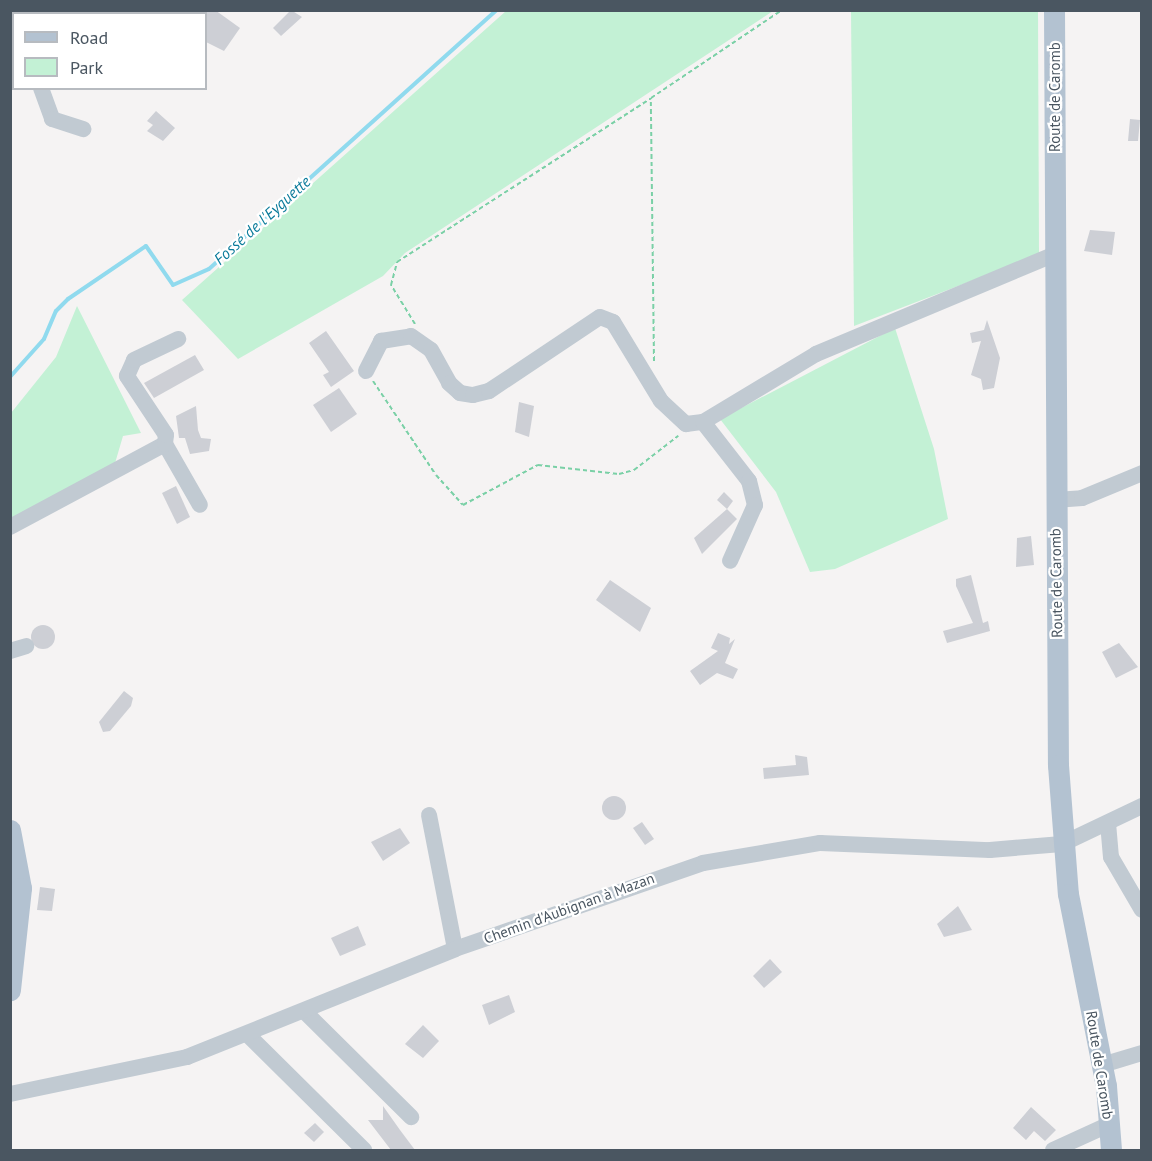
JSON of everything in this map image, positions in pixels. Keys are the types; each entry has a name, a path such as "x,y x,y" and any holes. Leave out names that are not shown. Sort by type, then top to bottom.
{"main road":[{"name":"Route de Caromb","path":"1054,10 1055,500 1062,844 1102,1065 1111,1150"},
{"path":"10,830 21,888 10,990"}],"street":[{"path":"42,90 52,119 83,129"},
{"path":"695,423 816,354 1055,254"},
{"path":"366,371 381,341 394,336 411,336 431,350 449,383 460,393 473,395 489,391 600,317 614,322 653,389 695,423 749,481 755,506 730,561"},
{"path":"178,339 134,360 127,376 166,435 165,444 200,505"},
{"path":"10,527 165,444"},
{"path":"1055,500 1082,498 1142,473"},
{"name":"Chemin d'Aubignan à Mazan","path":"10,1094 131,1071 249,1036 455,949 659,876 768,849 820,843 990,850 1062,844 1142,806"},
{"path":"429,815 455,949"},
{"path":"1108,823 1111,857 1142,910"},
{"path":"304,1011 411,1117"},
{"path":"249,1036 364,1150"},
{"path":"1102,1065 1142,1053"},
{"path":"1053,1150 1110,1124"}],"path":[{"path":"431,350 391,285 398,262 782,10"},
{"path":"651,98 653,389"},
{"path":"366,371 436,475 463,505 538,465 619,474 634,470 675,442 695,423"}],"green space":[{"path":"506,11 773,11 405,253 383,276 238,359 182,300"},
{"path":"851,11 1038,11 1039,255 854,326"},
{"path":"77,306 141,433 123,436 113,470 11,523 11,413 56,357"},
{"path":"895,328 934,449 948,519 835,569 810,572 776,492 720,419"}],"building":[{"path":"206,10 215,10 240,28 224,51 207,42"},
{"path":"291,10 302,17 281,36 273,28"},
{"path":"156,111 175,128 163,141 147,131 153,125 147,121"},
{"path":"1130,119 1140,120 1138,141 1128,141"},
{"path":"1090,230 1115,232 1112,255 1084,251"},
{"path":"987,320 1000,358 994,388 983,390 981,379 971,375 981,341 972,343 970,333 984,330"},
{"path":"326,331 354,371 331,387 323,375 329,372 309,343"},
{"path":"195,355 204,370 154,398 144,383"},
{"path":"339,388 357,414 331,432 313,405"},
{"path":"519,402 534,406 529,437 515,432"},
{"path":"196,406 201,438 211,439 209,451 190,454 185,438 179,438 176,416"},
{"path":"176,486 190,517 177,524 162,493"},
{"path":"724,492 733,501 727,509 717,500"},
{"path":"727,509 737,519 702,554 694,538"},
{"path":"1031,536 1034,565 1016,567 1017,538"},
{"path":"971,575 983,623 988,621 990,631 947,643 943,631 973,623 956,586 956,579"},
{"path":"610,580 651,608 640,632 596,600"},
{"path":"43,625 51,629 55,637 51,645 43,649 35,645 31,637 35,629"},
{"path":"718,633 730,638 729,644 735,639 725,663 738,669 733,679 717,673 700,685 690,671 718,651 711,648"},
{"path":"1119,643 1138,667 1116,678 1102,652"},
{"path":"124,691 133,698 131,706 110,731 103,732 99,722"},
{"path":"795,755 807,757 809,775 764,779 763,768 796,765"},
{"path":"614,796 623,799 626,808 623,817 614,820 605,817 602,808 605,799"},
{"path":"642,822 654,839 645,845 633,828"},
{"path":"400,828 410,843 383,861 371,842"},
{"path":"40,887 55,889 52,911 37,910"},
{"path":"958,906 972,930 944,937 937,924"},
{"path":"358,926 366,945 340,956 331,938"},
{"path":"770,959 782,972 764,988 753,976"},
{"path":"509,995 515,1012 489,1025 482,1005"},
{"path":"423,1025 439,1041 423,1058 405,1044"},
{"path":"383,1106 415,1150 391,1150 368,1120 383,1120"},
{"path":"1031,1107 1056,1130 1045,1141 1034,1131 1026,1140 1013,1128"},
{"path":"315,1123 324,1132 314,1142 304,1133"}],"waterway":[{"name":"Fossé de l'Eyguette","path":"10,377 44,339 56,311 68,299 146,246 173,285 209,269 497,10"}]}
